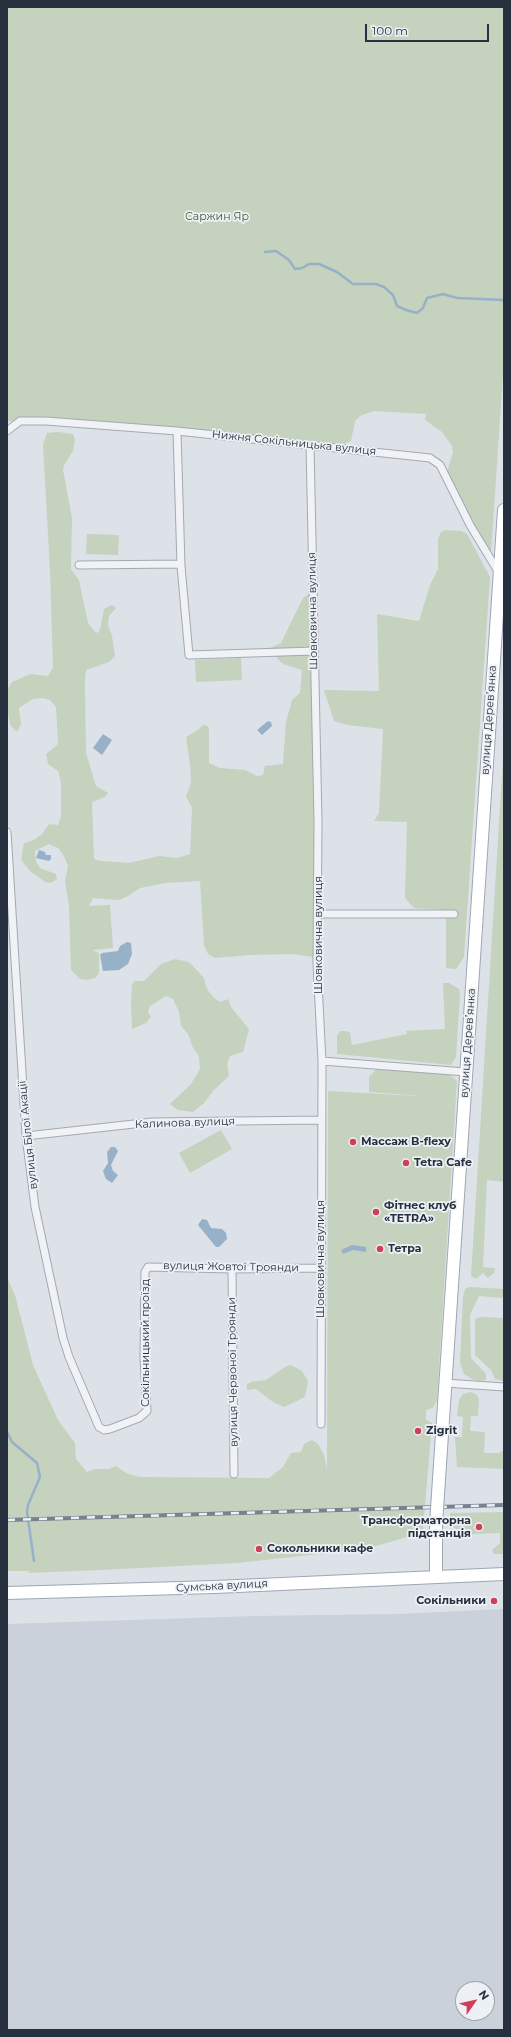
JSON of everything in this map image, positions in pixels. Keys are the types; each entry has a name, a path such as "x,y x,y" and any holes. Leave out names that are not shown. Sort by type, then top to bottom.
{"main road":[{"name":"вулиця Дерев’янка","path":"436,1576 438,1479 500,609 499,574 504,510"},
{"name":"Сумська вулиця","path":"7,1593 215,1587 504,1574"}],"street":[{"name":"Нижня Сокільницька вулиця","path":"7,431 20,421 177,431 430,458 440,465 470,524 499,574"},
{"path":"177,431 181,564 190,655 314,651"},
{"name":"Шовковична вулиця","path":"310,446 318,914 317,964 322,1061 320,1120 321,1424"},
{"path":"79,565 181,564"},
{"name":"вулиця Білої Акації","path":"7,832 26,1136 36,1207 63,1338 97,1424 101,1429"},
{"path":"318,914 454,914"},
{"path":"322,1061 466,1072"},
{"name":"Калинова вулиця","path":"26,1136 152,1122 320,1120"},
{"name":"вулиця Жовтої Троянди","path":"145,1272 148,1267 152,1266 232,1269 321,1268"},
{"name":"вулиця Червоної Троянди","path":"232,1269 234,1474"},
{"name":"Сокільницький проїзд","path":"101,1429 107,1430 139,1418 147,1411 144,1358 145,1272"},
{"path":"445,1383 504,1387"}],"shaded area":[{"path":"504,1609 504,2030 7,2030 7,1624 254,1616 397,1614"}],"green space":[{"name":"Саржин Яр","path":"7,7 504,7 504,359 491,553 486,550 447,472 453,452 452,446 442,432 425,420 426,414 374,411 360,416 355,421 351,441 344,444 211,431 7,421"},
{"path":"58,432 73,434 75,440 73,451 64,465 63,470 72,518 71,569 79,580 88,623 95,632 97,633 100,630 104,609 112,605 116,608 109,616 108,625 112,636 115,656 109,662 86,670 86,753 96,786 108,793 105,797 92,802 94,859 129,863 159,856 177,858 190,854 192,808 186,796 191,783 186,737 198,730 203,725 208,726 209,731 209,763 220,768 245,770 257,776 263,775 265,766 283,764 286,722 292,700 300,693 302,670 283,664 268,649 281,643 303,598 310,593 316,796 314,957 292,954 215,958 208,954 204,945 200,881 165,883 140,888 119,900 93,898 89,906 110,905 113,948 92,950 99,953 99,973 95,978 87,980 80,979 71,970 69,906 65,881 68,866 64,856 58,848 49,844 35,851 36,862 40,868 56,874 57,879 51,883 45,882 30,871 21,860 24,843 34,840 42,834 49,824 58,825 61,816 61,782 58,771 48,764 46,754 58,744 56,707 50,700 43,698 33,699 19,708 21,724 17,732 10,725 7,705 7,690 12,682 31,674 48,676 53,668 50,571 43,445 47,433"},
{"path":"445,530 461,531 467,534 490,577 464,957 456,969 446,968 446,910 414,908 405,898 407,822 374,821 379,813 383,729 347,725 334,721 324,690 379,691 377,614 419,621 430,585 438,569 438,539 441,532"},
{"path":"87,534 119,535 118,555 86,554"},
{"path":"241,658 242,680 196,682 195,660"},
{"path":"504,743 504,1182 487,1180 483,1267 495,1268 494,1273 488,1278 483,1273 476,1279 471,1276"},
{"path":"175,959 189,962 204,978 207,989 213,997 220,1002 228,999 231,1007 249,1029 243,1052 230,1056 227,1064 229,1076 214,1090 204,1103 193,1112 178,1110 170,1104 191,1084 200,1069 199,1056 193,1048 188,1034 181,1026 179,1012 173,999 166,996 150,1006 148,1012 151,1017 146,1023 132,1029 131,1003 132,985 134,981 144,981 161,964"},
{"path":"443,983 449,983 459,989 460,994 456,1057 451,1065 337,1054 337,1036 340,1031 350,1033 352,1045 407,1034 406,1031 445,1029"},
{"path":"378,1067 449,1074 457,1081 437,1400 433,1408 426,1410 426,1420 432,1423 423,1529 411,1536 366,1549 237,1563 27,1573 31,1571 7,1571 7,1277 15,1295 33,1365 58,1420 75,1443 76,1459 87,1472 94,1469 109,1469 116,1466 126,1473 139,1477 269,1478 283,1467 291,1453 301,1452 304,1444 312,1440 318,1444 324,1455 327,1470 328,1091 435,1097 369,1092 369,1077"},
{"path":"221,1130 232,1149 190,1173 179,1153"},
{"path":"469,1287 504,1289 504,1298 479,1296 470,1315 471,1358 486,1374 486,1380 480,1381 472,1379 464,1374 460,1363 463,1297 465,1289"},
{"path":"481,1317 504,1318 504,1381 495,1379 491,1370 475,1355 475,1319"},
{"path":"291,1365 302,1371 308,1381 305,1397 284,1407 273,1402 256,1389 247,1390 247,1384 266,1380 285,1367"},
{"path":"470,1392 476,1394 479,1399 478,1416 471,1416 470,1431 485,1432 484,1453 499,1453 504,1450 504,1469 457,1467 455,1437 462,1437 463,1417 457,1416 459,1400 463,1394"},
{"path":"504,1512 504,1554 494,1554 492,1550 500,1543 500,1533 471,1534 454,1528 450,1520 450,1513"}],"water":[{"path":"268,721 271,722 272,726 262,735 257,730"},
{"path":"103,734 112,740 102,755 93,748"},
{"path":"39,850 45,852 46,855 51,855 51,859 49,861 36,858"},
{"path":"127,942 131,943 132,954 128,964 119,970 103,971 100,955 102,953 118,951 120,946"},
{"path":"111,1147 115,1147 118,1151 111,1165 113,1171 118,1175 112,1183 106,1179 103,1171 108,1163 107,1152"},
{"path":"202,1219 207,1220 211,1228 222,1229 226,1233 227,1239 219,1247 216,1247 198,1225"},
{"path":"352,1245 366,1247 366,1252 353,1250 343,1254 341,1250"}],"waterway":[{"path":"265,252 276,251 289,260 295,269 302,268 309,264 319,264 337,272 353,284 376,284 384,287 393,295 397,306 417,313 423,308 427,298 443,294 457,298 504,300"},
{"path":"7,1432 12,1442 37,1463 40,1477 28,1505 27,1512 34,1561"}],"railway":[{"path":"7,1520 504,1505"}],"place":[{"name":"Массаж B-flexy","path":"353,1142"},
{"name":"Tetra Cafe","path":"406,1163"},
{"name":"Фітнес клуб «TETRA»","path":"376,1212"},
{"name":"Тетра","path":"380,1249"},
{"name":"Zigrit","path":"418,1431"},
{"name":"Трансформаторна підстанція","path":"479,1527"},
{"name":"Сокольники кафе","path":"259,1549"},
{"name":"Сокільники","path":"494,1601"}]}
